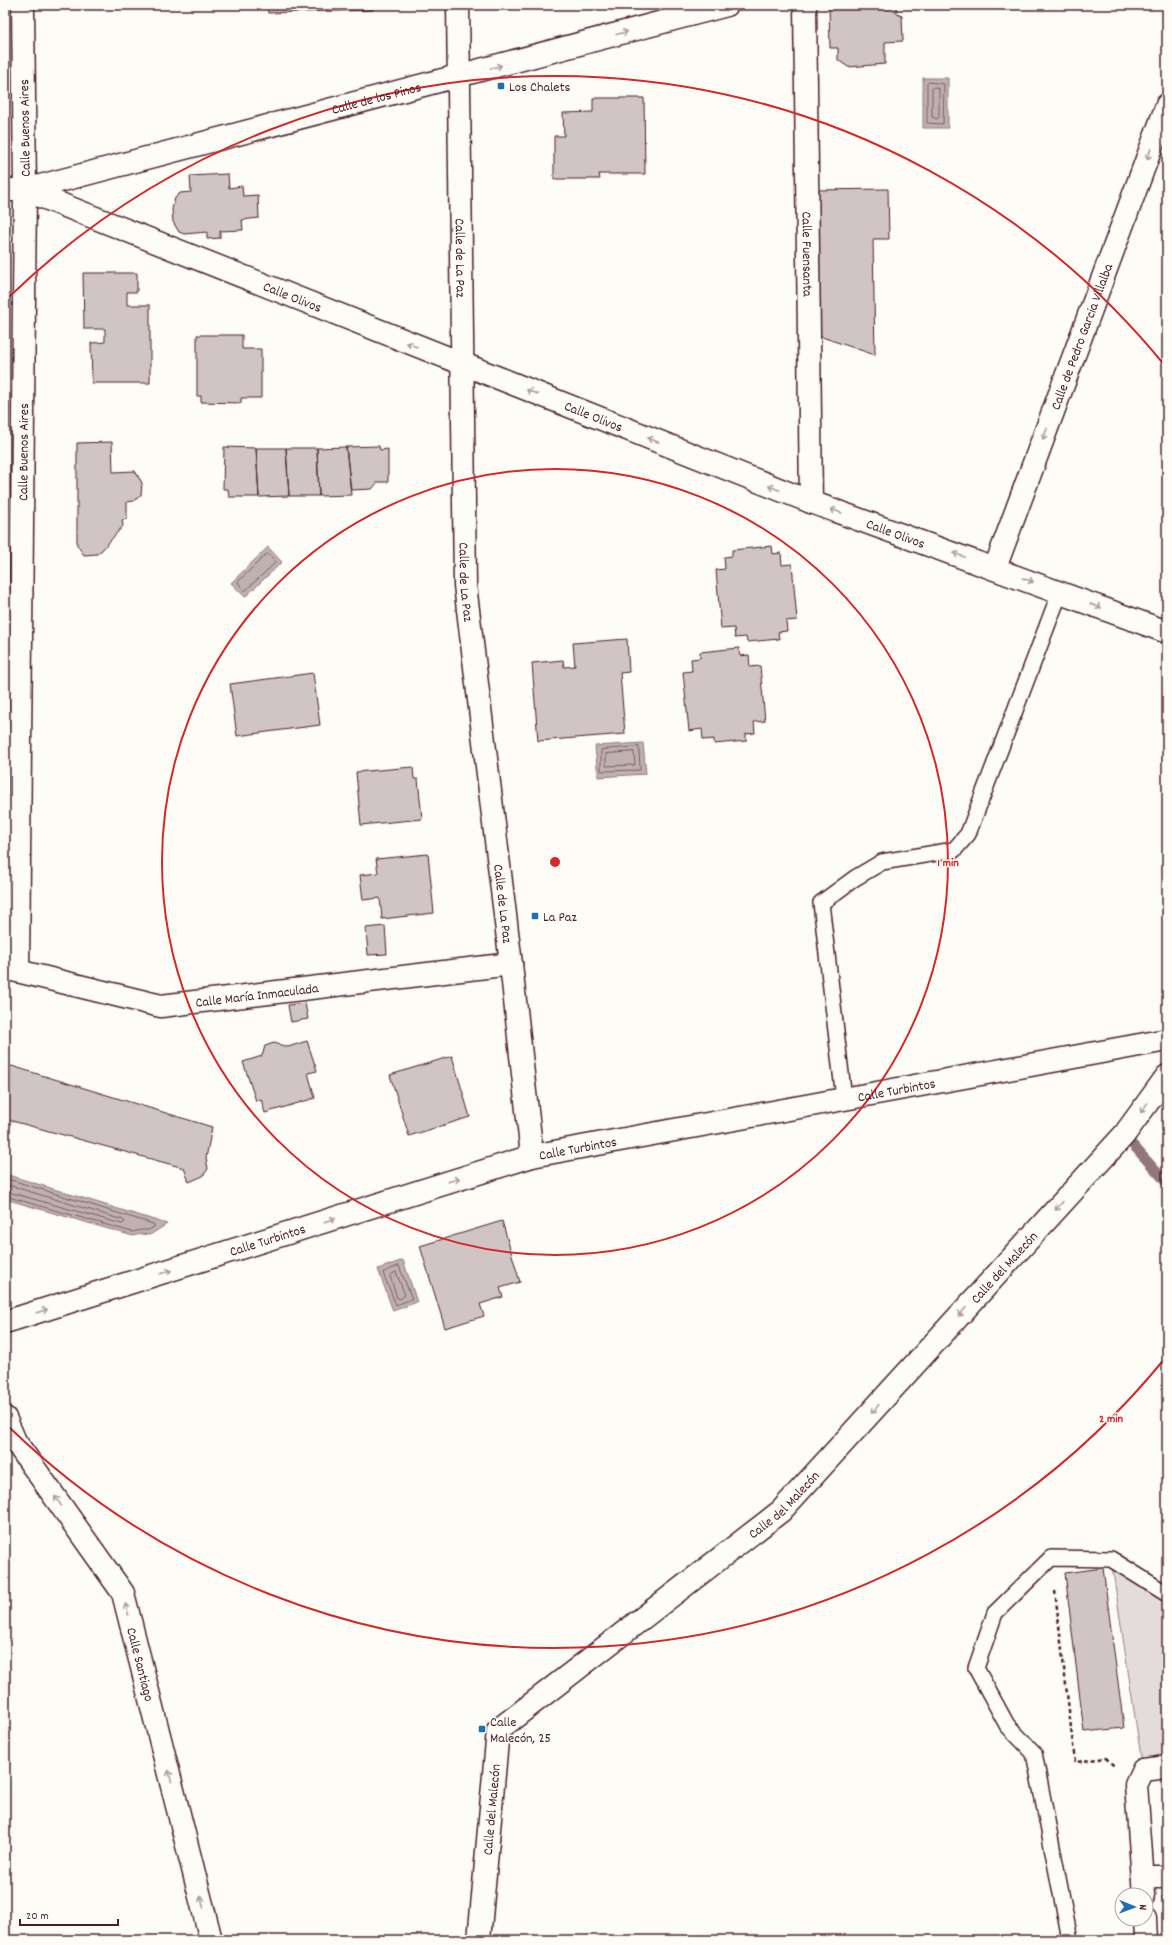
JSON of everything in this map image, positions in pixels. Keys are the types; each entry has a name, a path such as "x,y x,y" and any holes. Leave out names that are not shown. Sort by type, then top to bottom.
{"street":[{"name":"Calle Buenos Aires","path":"11,970 15,190 23,5"},
{"name":"Calle de La Paz","path":"458,5 465,585 512,964 532,1156"},
{"name":"Calle de los Pinos","path":"15,190 458,77 727,5"},
{"name":"Calle Fuensanta","path":"805,5 811,502"},
{"name":"Calle de Pedro Garcia Villalba","path":"995,568 1167,105"},
{"name":"Calle Olivos","path":"15,190 811,502 1167,632"},
{"name":"Calle María Inmaculada","path":"11,970 161,1006 512,964"},
{"name":"Calle Turbintos","path":"5,1322 532,1156 1167,1040"},
{"name":"Calle del Malecón","path":"479,1940 498,1730 781,1511 1124,1135 1167,1076"},
{"name":"Calle Santiago","path":"5,1418 10,1443 123,1593 211,1940"},
{"path":"1167,1767 1143,1770 1136,1785 1143,1886 1167,1877"},
{"path":"1145,1927 1146,1940"}],"lane":[{"path":"844,1099 821,903 855,878 882,862 954,850 968,834 1060,592"},
{"path":"1070,1940 1034,1753 1007,1725 976,1668 995,1613 1051,1558 1111,1559 1167,1594"}],"path":[{"path":"1051,1558 1075,1762 1106,1758 1136,1785"}],"shaded area":[{"path":"1111,1559 1167,1594 1167,1767 1143,1770"}],"water":[{"path":"923,78 948,78 948,128 923,128"},
{"path":"268,547 282,562 245,597 231,583"},
{"path":"643,743 646,774 598,777 595,746"},
{"path":"5,1174 167,1224 150,1235 141,1234 133,1236 5,1199"},
{"path":"403,1260 417,1302 393,1311 378,1269"}],"building":[{"path":"267,5 373,5 373,10 268,13"},
{"path":"829,5 896,5 897,14 902,16 903,41 885,42 885,64 848,67 838,60 838,48 830,48"},
{"path":"593,98 644,98 645,174 599,174 600,179 554,179 554,136 564,136 563,113 593,112"},
{"path":"228,174 229,188 242,186 243,196 258,195 259,218 242,220 243,230 220,231 220,238 207,239 207,232 184,234 179,232 173,222 172,209 175,198 180,193 191,192 190,176"},
{"path":"888,189 889,239 873,239 875,355 816,335 813,190"},
{"path":"83,273 137,273 137,292 127,292 127,305 150,305 150,383 92,383 91,343 105,342 105,329 84,329"},
{"path":"197,335 242,335 242,349 261,349 261,398 241,398 241,403 201,402 201,396 197,396"},
{"path":"112,442 113,472 135,471 142,483 141,495 134,501 127,502 127,519 122,520 123,526 102,550 97,554 84,555 77,545 77,443"},
{"path":"379,446 380,450 388,449 388,482 378,482 372,489 351,490 346,447"},
{"path":"224,447 256,448 259,497 229,497 228,489 223,489"},
{"path":"346,447 351,495 319,496 317,448"},
{"path":"256,448 286,448 289,496 259,497"},
{"path":"286,448 317,448 319,496 289,496"},
{"path":"772,546 773,554 781,553 782,565 792,564 797,620 786,621 787,631 778,632 779,639 747,642 746,637 735,638 734,628 721,629 716,570 725,569 724,557 732,556 732,550"},
{"path":"627,639 629,672 620,673 625,734 538,741 532,663 563,660 564,667 575,666 573,643"},
{"path":"739,648 740,656 749,655 750,667 760,666 765,721 754,722 755,733 746,734 746,741 714,744 714,739 703,740 702,729 689,731 683,672 692,671 691,659 700,658 700,652"},
{"path":"313,673 320,725 237,736 230,684"},
{"path":"413,767 414,779 418,779 422,819 361,825 356,772"},
{"path":"428,854 434,913 382,919 380,898 363,900 360,875 378,873 376,859"},
{"path":"385,926 387,954 368,955 366,928"},
{"path":"305,1003 308,1019 291,1022 288,1005"},
{"path":"307,1041 317,1071 308,1073 315,1098 265,1113 261,1099 256,1101 243,1062 262,1056 265,1046 274,1043 288,1047"},
{"path":"452,1056 470,1117 409,1136 390,1075"},
{"path":"5,1064 212,1127 206,1158 208,1169 203,1176 189,1182 184,1168 5,1119"},
{"path":"502,1221 520,1282 500,1288 503,1297 480,1304 484,1316 445,1328 420,1246"},
{"path":"1103,1568 1124,1728 1084,1732 1065,1573"},
{"path":"1162,1897 1167,1897 1167,1940 1165,1940"}],"waterway":[{"path":"1124,1135 1167,1183"}],"place":[{"name":"Los Chalets","path":"501,86"},
{"name":"La Paz","path":"535,916"},
{"name":"Calle Malecón, 25","path":"482,1729"}]}
